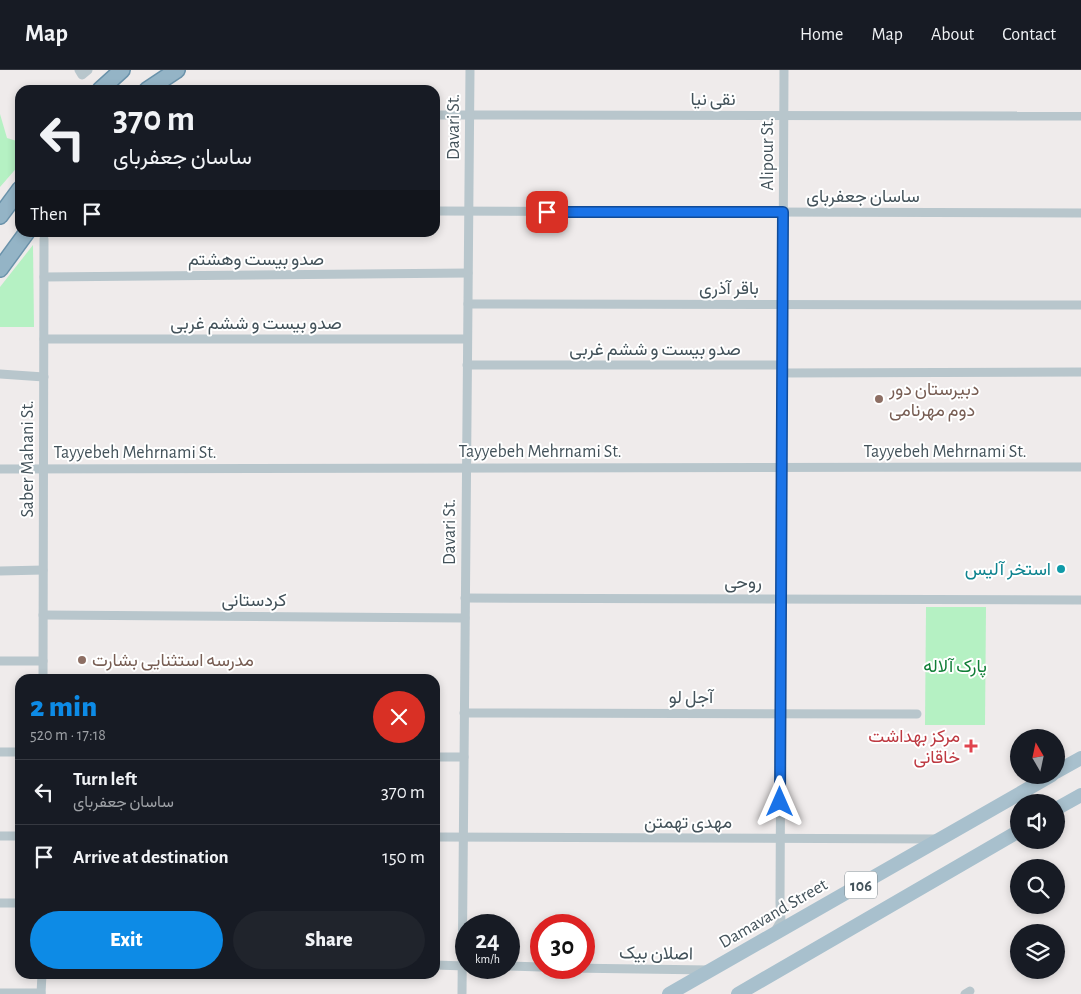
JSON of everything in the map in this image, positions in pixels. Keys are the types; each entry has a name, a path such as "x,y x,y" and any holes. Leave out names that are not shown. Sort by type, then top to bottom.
{"highway":[{"path":"106,85 122,70"},
{"path":"154,85 177,70"},
{"path":"0,216 15,196"},
{"path":"0,269 22,237"}],"main road":[{"path":"1065,767 1081,758"},
{"name":"Damavand Street","path":"669,994 1037,784"},
{"path":"1065,805 1081,795"},
{"name":"106","path":"738,994 1010,836"}],"street":[{"name":"Davari St.","path":"464,914 470,70"},
{"name":"Alipour St.","path":"772,936 781,921 784,70"},
{"name":"نقی نیا","path":"440,116 1081,116"},
{"name":"ساسان جعفربای","path":"440,211 1081,213"},
{"name":"Saber Mahani St.","path":"43,674 44,239"},
{"name":"صدو بیست وهشتم","path":"44,277 468,274"},
{"name":"باقر آذری","path":"468,304 1081,305"},
{"name":"صدو بیست و ششم غربی","path":"44,339 467,339"},
{"name":"صدو بیست و ششم غربی","path":"467,365 1081,372"},
{"path":"0,374 44,377"},
{"name":"Tayyebeh Mehrnami St.","path":"0,469 1081,467"},
{"path":"0,571 43,570"},
{"name":"روحی","path":"465,598 1081,600"},
{"name":"کردستانی","path":"43,616 465,618"},
{"path":"0,661 43,661"},
{"name":"آجل لو","path":"464,712 917,714"},
{"path":"0,752 15,752"},
{"path":"440,757 464,757"},
{"path":"0,836 15,836"},
{"name":"مهدی تهمتن","path":"440,837 942,839"},
{"path":"0,903 15,903"},
{"path":"440,965 455,966"},
{"name":"اصلان بیک","path":"595,968 711,970"},
{"path":"0,993 42,994 42,979"},
{"name":"Davari St.","path":"462,994 463,979"}],"green space":[{"path":"0,114 7,138 15,140 15,170 0,187"},
{"path":"33,245 34,327 0,327 0,287"},
{"name":"پارک آلاله","path":"926,607 986,607 985,725 925,725"}],"place":[{"name":"دبیرستان دور دوم مهرنامی","path":"879,399"},
{"name":"استخر آلیس","path":"1061,569"},
{"name":"مدرسه استثنایی بشارت","path":"82,660"},
{"name":"مرکز بهداشت خاقانی","path":"971,746"}],"route":[{"path":"547,212 783,212 780,802"}]}
